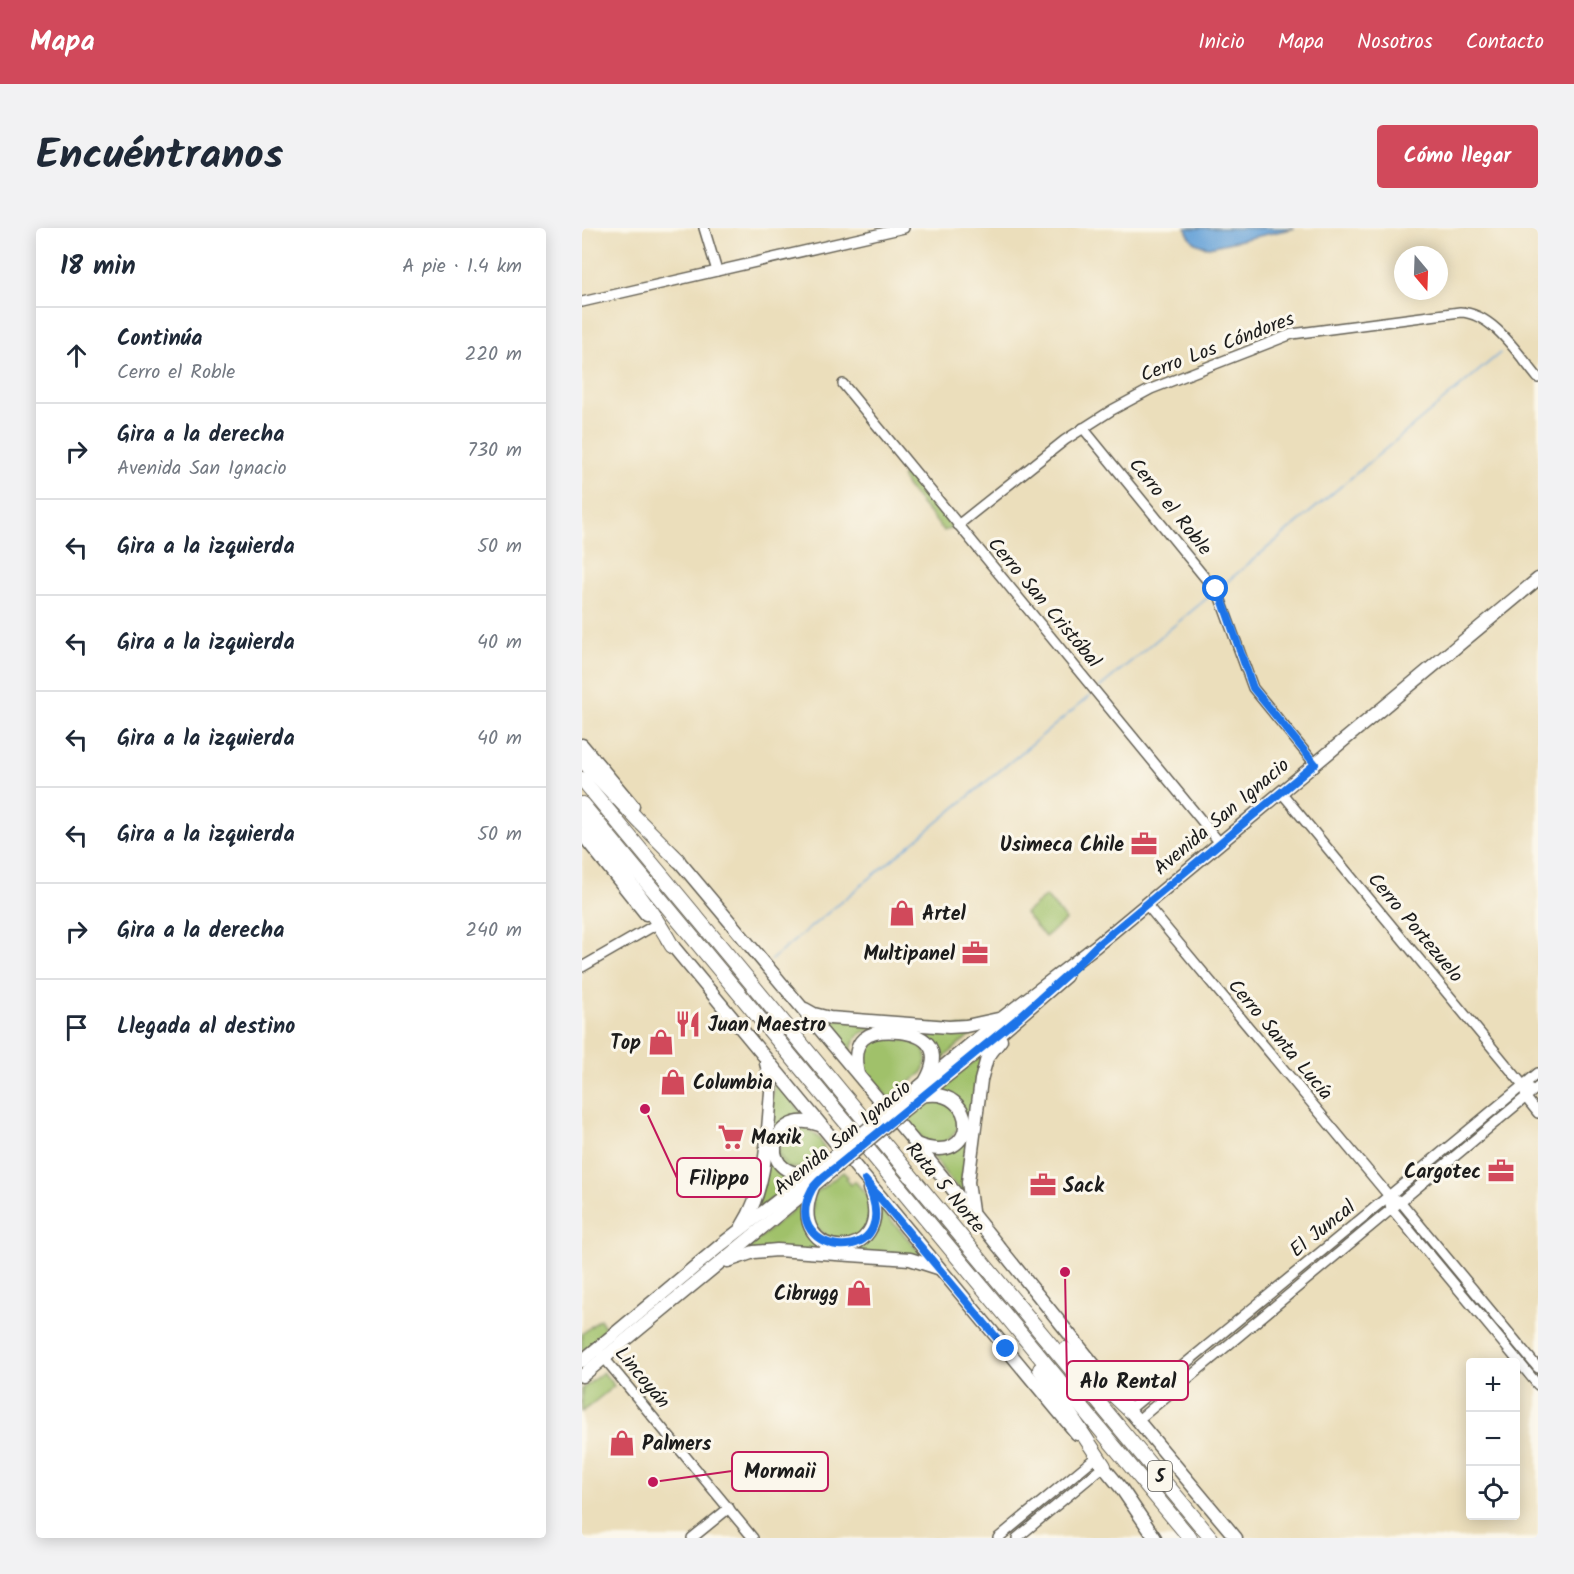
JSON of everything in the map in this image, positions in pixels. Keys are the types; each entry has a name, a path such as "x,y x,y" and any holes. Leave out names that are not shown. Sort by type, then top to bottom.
{"highway":[{"path":"582,760 678,860"},
{"name":"Ruta 5 Norte","path":"582,779 1211,1538"},
{"name":"Ruta 5 Norte","path":"582,804 1190,1538"},
{"path":"582,816 654,915 672,946"},
{"path":"1000,1283 1133,1415"},
{"path":"997,1305 1100,1462"}],"main road":[{"name":"Avenida San Ignacio","path":"898,1112 925,1082 1002,1018 1096,946 1538,579"},
{"path":"582,745 859,1075 898,1112 916,1144 1133,1415 1236,1538"},
{"path":"582,834 764,1058 1100,1462 1155,1538"},
{"name":"Avenida San Ignacio","path":"582,1361 601,1353 716,1265 738,1232 922,1096 1017,1019 1096,946"},
{"path":"799,1005 814,1014 825,1017 949,1027 973,1025 1002,1018"},
{"path":"973,1215 969,1182 982,1074 990,1053 1017,1019"},
{"path":"859,1075 856,1051 864,1037 879,1031 911,1033 922,1037 932,1050 933,1063 925,1082"},
{"path":"738,1232 752,1210 760,1185 771,1092 770,1077 764,1058"},
{"path":"916,1144 933,1150 946,1149 960,1139 965,1126 962,1110 951,1099 937,1095 922,1096"},
{"path":"820,1125 804,1122 789,1124 779,1134 774,1149 777,1160 789,1171 801,1174 829,1165"},
{"name":"Avenida San Ignacio","path":"582,1376 601,1353 726,1249 813,1186 829,1165"},
{"path":"813,1186 807,1208 809,1226 818,1238 826,1243 845,1246 854,1244 866,1236 875,1220 873,1197 865,1180"},
{"path":"716,1265 754,1252 777,1250 910,1259 939,1268"}],"street":[{"path":"704,228 717,271"},
{"path":"582,302 904,228"},
{"name":"Cerro Los Cóndores","path":"958,525 1045,455 1083,428 1143,393 1285,336 1460,312 1476,314 1488,322 1538,378"},
{"name":"Cerro San Cristóbal","path":"843,384 1220,843"},
{"name":"Cerro el Roble","path":"1083,428 1219,595 1253,688 1315,764"},
{"name":"Cerro Portezuelo","path":"1281,792 1523,1085 1526,1098 1538,1113"},
{"name":"Cerro Santa Lucía","path":"1146,904 1389,1196 1400,1201 1538,1368"},
{"path":"582,967 655,925"},
{"name":"El Juncal","path":"1133,1415 1389,1196 1538,1073"},
{"name":"Cerro Portezuelo","path":"1523,1085 1537,1090"},
{"name":"El Juncal","path":"1133,1415 1537,1090"},
{"path":"1389,1196 1391,1208 1538,1385"},
{"name":"Lincoyán","path":"601,1353 753,1538"},
{"path":"998,1538 1053,1492 1100,1462"},
{"path":"1017,1538 1100,1462"},
{"path":"1053,1492 1060,1501"},
{"path":"692,1538 729,1508"}],"green space":[{"path":"903,474 909,474 953,528 944,531 906,486"},
{"path":"1046,896 1066,920 1045,937 1025,913"},
{"path":"815,1017 981,1028 938,1063 934,1045 928,1036 909,1029 880,1028 866,1031 855,1039 850,1056"},
{"path":"886,1037 915,1042 925,1051 927,1058 923,1072 889,1099 865,1070 861,1057 863,1049 871,1039"},
{"path":"979,1057 983,1058 966,1196 949,1179 931,1153 942,1154 969,1125 937,1091"},
{"path":"775,1076 805,1118 772,1141 797,1178 758,1210"},
{"path":"935,1099 952,1107 959,1118 956,1132 939,1143 925,1140 906,1119 927,1101"},
{"path":"806,1127 820,1139 826,1153 806,1168 789,1168 779,1155 781,1136 786,1130"},
{"path":"843,1172 848,1177 846,1179 850,1185 855,1181 869,1198 873,1209 862,1237 834,1243 811,1222 814,1194"},
{"path":"804,1201 804,1224 811,1234 829,1248 873,1234 879,1221 879,1207 927,1260 743,1252"},
{"path":"600,1319 608,1332 582,1350 582,1334"},
{"path":"603,1372 614,1386 582,1412 582,1389"}],"water":[{"path":"1186,228 1295,228 1209,247 1194,242"}],"waterway":[{"path":"1222,586 1500,353"},
{"path":"1099,688 1212,594"},
{"path":"771,960 1091,695"}],"place":[{"name":"Usimeca Chile","path":"1144,844"},
{"name":"Artel","path":"902,913"},
{"name":"Multipanel","path":"975,953"},
{"name":"Juan Maestro","path":"688,1024"},
{"name":"Top","path":"661,1042"},
{"name":"Columbia","path":"673,1082"},
{"name":"Filippo","path":"645,1109"},
{"name":"Maxik","path":"731,1137"},
{"name":"Cargotec","path":"1501,1171"},
{"name":"Sack","path":"1043,1185"},
{"name":"Alo Rental","path":"1065,1272"},
{"name":"Cibrugg","path":"859,1293"},
{"name":"Palmers","path":"622,1443"},
{"name":"Mormaii","path":"653,1482"}],"route":[{"path":"1006,1349 865,1180 873,1197 875,1220 866,1236 850,1245 830,1245 814,1234 807,1217 810,1195 813,1186 991,1041 1050,991 1096,946 1315,764 1253,688 1223,602 1216,589"}]}
